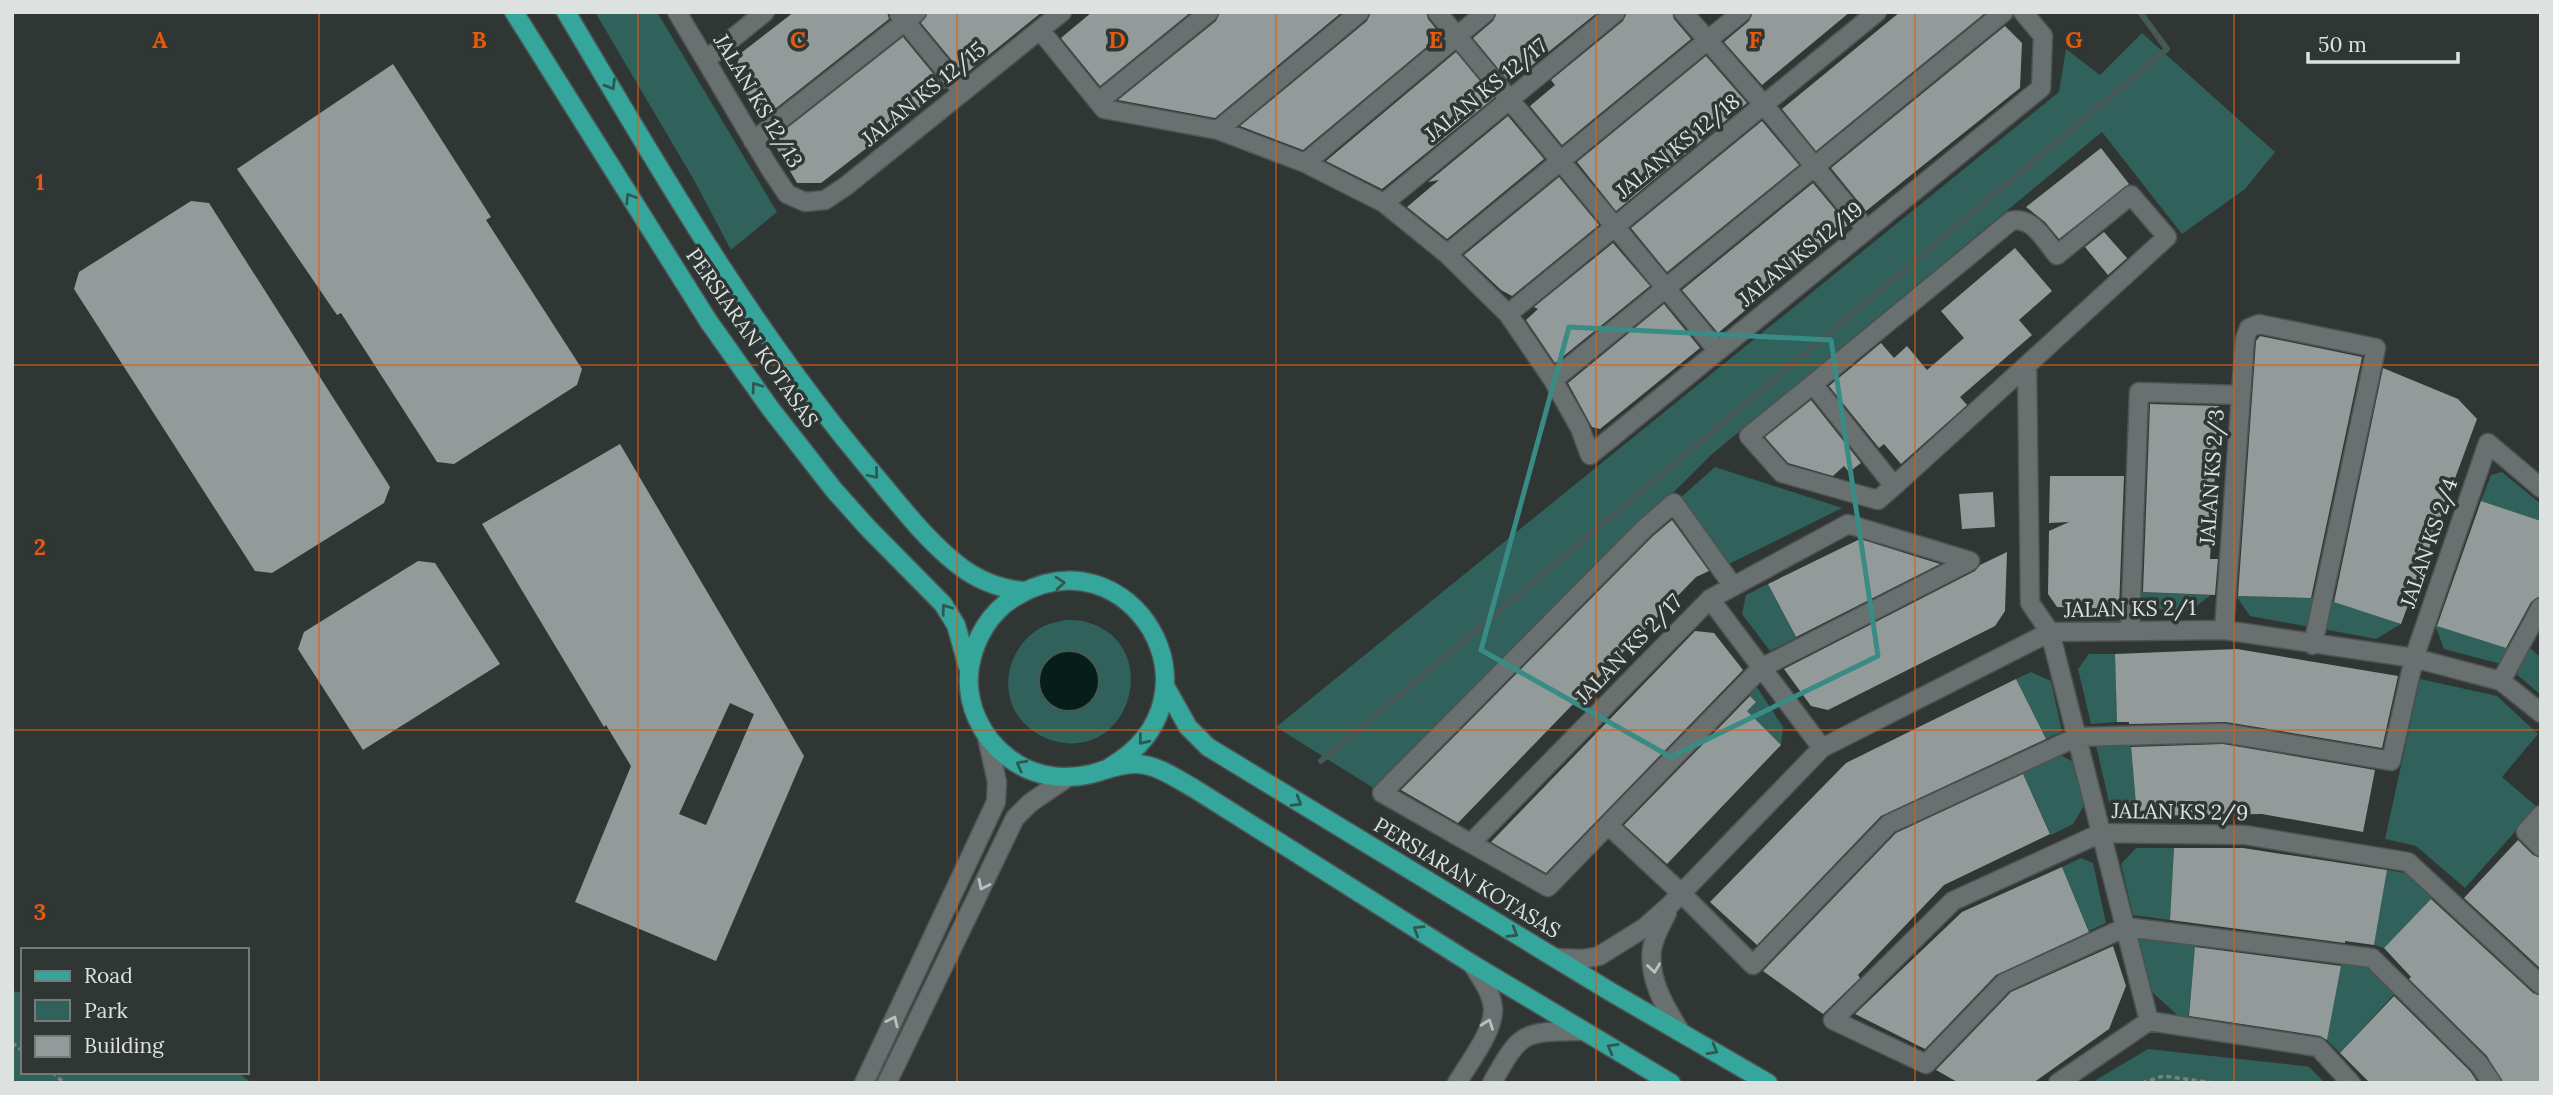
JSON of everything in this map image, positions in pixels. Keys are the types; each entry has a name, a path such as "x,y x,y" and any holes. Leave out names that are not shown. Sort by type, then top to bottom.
{"main road":[{"name":"PERSIARAN KOTASAS","path":"514,12 709,322 770,408 851,510 951,614 962,640 973,706 987,737 1012,761 1027,769 1068,777 1094,774 1125,759 1148,734 1157,719 1165,686 1165,669 1156,636 1136,609 1122,598 1091,584 1075,582 1041,585 1025,591 997,611 986,625 972,656 969,673"},
{"name":"PERSIARAN KOTASAS","path":"570,17 739,296 830,422 909,515 956,563 992,584 1025,591"},
{"name":"PERSIARAN KOTASAS","path":"1165,686 1183,720 1208,747 1555,958 1769,1083"},
{"name":"PERSIARAN KOTASAS","path":"1110,767 1137,764 1156,767 1581,1031 1671,1083"}],"street":[{"name":"JALAN KS 12/13","path":"677,12 787,194 805,202 825,200 846,186"},
{"path":"706,60 765,12"},
{"name":"JALAN KS 12/15","path":"846,186 1062,12"},
{"path":"1098,103 1209,12"},
{"path":"1218,130 1360,12"},
{"path":"1437,12 1718,351"},
{"path":"1304,163 1486,12"},
{"name":"JALAN KS 12/17","path":"1384,203 1616,12"},
{"path":"1683,12 1866,229"},
{"path":"1447,254 1742,12"},
{"name":"JALAN KS 12/18","path":"1508,314 1877,12"},
{"path":"1040,30 1104,109 1218,130 1304,163 1384,203 1447,254 1508,314 1553,380 2004,12"},
{"name":"JALAN KS 12/19","path":"1553,380 1580,428 1590,455 2041,88 2043,36 2023,12"},
{"path":"753,141 906,15 963,92"},
{"path":"2131,195 2166,237 2027,365 1878,500 1782,473 1749,436 2011,221 2021,219 2032,224 2057,255 2131,195"},
{"name":"JALAN KS 2/3","path":"2224,630 2245,339 2249,328 2259,324 2376,348 2313,645"},
{"path":"2027,365 2030,603 2050,632 2149,1021"},
{"path":"1813,384 1894,486"},
{"path":"2130,631 2139,392 2241,395"},
{"name":"JALAN KS 2/4","path":"2077,737 2224,733 2391,761 2414,658 2488,443 2541,488"},
{"path":"1733,586 1674,503 1645,528 1382,793 1548,887 1761,668"},
{"name":"JALAN KS 2/17","path":"1471,843 1710,599 1733,586 1848,524 1970,561 1761,668"},
{"path":"1710,599 1822,748"},
{"path":"2501,681 2541,607"},
{"name":"JALAN KS 2/1","path":"1676,899 1822,748 2050,632 2224,630 2414,658 2501,681 2541,713"},
{"path":"864,1083 996,802 997,782 987,737"},
{"path":"1608,825 1676,899 1753,965 1889,824 2077,737"},
{"path":"887,1083 1016,818 1030,803 1068,777"},
{"path":"2541,815 2526,832 2541,847"},
{"name":"JALAN KS 2/9","path":"2126,927 2004,983 1926,1064 1833,1020 1953,901 2101,833 2245,835 2408,862 2541,985"},
{"path":"1555,958 1582,959 1599,956 1644,928 1676,899"},
{"path":"1676,899 1655,937 1652,950 1653,971 1664,1005 1680,1031"},
{"path":"2126,927 2372,958 2479,1064 2491,1083"},
{"path":"1457,1083 1480,1044 1493,1009 1487,989 1472,964"},
{"path":"2058,1083 2149,1021 2318,1047 2351,1083"},
{"path":"1492,1083 1511,1048 1523,1038 1550,1031 1581,1031"}],"path":[{"path":"2163,1076 2165,1083"},
{"path":"2142,1083 2163,1076 2214,1083"}],"highlighted area":[{"path":"1569,327 1831,340 1878,656 1671,757 1481,650"}],"green space":[{"path":"595,12 657,12 777,212 731,250 694,180"},
{"path":"2142,33 2275,152 2245,189 2182,234 2102,132 1711,455 1375,789 1276,727 2059,92 2066,49 2100,75"},
{"path":"1715,467 1842,508 1729,564 1679,499"},
{"path":"2502,472 2541,504 2541,521 2481,501 2491,475"},
{"path":"1768,584 1796,638 1770,651 1742,614 1746,595"},
{"path":"2140,592 2211,595 2191,610 2139,609"},
{"path":"2236,596 2316,598 2310,627 2250,616"},
{"path":"2329,600 2401,624 2376,639 2323,629"},
{"path":"1065,620 1084,621 1110,634 1125,652 1131,674 1128,697 1119,718 1103,734 1081,743 1054,741 1032,730 1016,713 1008,688 1012,664 1024,642 1044,626","holes":["1051,657 1089,659 1098,676 1095,695 1063,710 1048,701 1043,695 1040,680"]},
{"path":"2435,625 2509,649 2501,664 2444,649"},
{"path":"2528,646 2541,658 2541,695 2514,672"},
{"path":"2089,654 2115,654 2117,722 2091,724 2078,669"},
{"path":"2031,672 2051,681 2062,732 2046,739 2016,679"},
{"path":"2420,679 2497,696 2538,734 2502,777 2537,807 2465,888 2416,846 2385,839"},
{"path":"1755,684 1783,727 1781,745 1747,711 1756,702 1747,693"},
{"path":"2130,740 2137,816 2109,802 2095,741"},
{"path":"2056,753 2074,762 2085,804 2073,824 2051,835 2021,770"},
{"path":"2136,848 2174,848 2170,920 2133,915 2121,864"},
{"path":"2081,858 2093,863 2106,923 2089,931 2062,867"},
{"path":"2387,870 2405,873 2432,898 2384,948 2374,945"},
{"path":"2138,936 2196,942 2188,1021 2184,1021 2152,992"},
{"path":"2342,960 2369,964 2397,991 2340,1053 2327,1040"},
{"path":"12,991 21,993 21,1074 240,1074 252,1083 17,1083 12,1078"},
{"path":"2148,1049 2304,1066 2309,1067 2325,1083 2091,1083"}],"shaded area":[{"path":"1069,651 1090,660 1099,681 1090,702 1069,711 1048,702 1039,681 1048,660"}],"building":[{"path":"794,12 887,12 889,19 761,120 734,73 741,53"},
{"path":"928,12 1042,12 964,75 921,23"},
{"path":"1092,12 1191,12 1100,86 1061,38"},
{"path":"1220,12 1342,12 1215,118 1118,100 1216,21"},
{"path":"1371,12 1426,12 1428,19 1441,35 1303,150 1240,126 1367,21"},
{"path":"1497,12 1598,12 1510,83 1473,38 1493,21"},
{"path":"1627,12 1672,12 1674,19 1691,39 1562,145 1530,106 1555,85 1551,80 1623,21"},
{"path":"1753,12 1850,12 1762,85 1724,42 1749,21"},
{"path":"1900,12 1985,13 1816,151 1782,109"},
{"path":"2005,26 2022,43 2020,88 1866,211 1831,168"},
{"path":"903,37 945,88 821,183 797,183 772,140"},
{"path":"1456,52 1494,98 1382,189 1326,161"},
{"path":"1706,56 1747,103 1616,211 1577,162"},
{"path":"393,64 491,217 486,220 582,369 577,385 454,464 437,462 341,313 337,315 237,169"},
{"path":"1508,116 1544,159 1447,239 1407,207 1439,180 1428,182"},
{"path":"1762,121 1799,165 1667,272 1631,228"},
{"path":"2101,148 2129,184 2059,239 2045,222 2026,207"},
{"path":"1559,177 1599,225 1512,296 1501,290 1464,255"},
{"path":"1813,183 1848,225 1718,333 1682,290"},
{"path":"191,201 209,203 390,487 384,503 272,573 255,571 74,289 79,272"},
{"path":"2104,232 2127,258 2108,275 2085,247"},
{"path":"1613,243 1650,286 1555,363 1526,320 1538,309 1534,307"},
{"path":"2015,248 2052,291 2019,320 2032,335 1960,397 1967,405 1901,464 1884,444 1879,448 1829,386 1881,343 1894,358 1907,346 1927,370 1964,338 1941,311"},
{"path":"1664,304 1700,348 1600,429 1592,427 1568,383"},
{"path":"2260,336 2362,357 2311,598 2238,596 2256,341"},
{"path":"2383,368 2458,399 2477,419 2401,624 2334,602"},
{"path":"1811,400 1861,463 1849,472 1844,466 1833,476 1788,463 1765,437"},
{"path":"2150,404 2219,406 2210,559 2218,559 2215,595 2143,592"},
{"path":"620,444 804,756 716,961 575,902 631,766 606,725 604,727 482,524","holes":["730,703 754,714 706,825 679,814"]},
{"path":"2050,476 2124,476 2119,609 2057,607 2048,594 2049,531 2069,522 2049,523"},
{"path":"1993,492 1995,527 1962,529 1959,494"},
{"path":"2481,501 2541,521 2541,596 2531,602 2506,648 2437,626"},
{"path":"1672,520 1709,571 1696,577 1458,823 1401,790 1653,536"},
{"path":"1860,539 1940,564 1796,637 1768,584"},
{"path":"2007,552 2005,611 1995,626 1828,710 1811,706 1784,669 1975,571 1980,565"},
{"path":"418,561 435,563 500,664 363,750 298,649 304,632"},
{"path":"1695,631 1714,633 1743,670 1546,873 1491,842"},
{"path":"2237,649 2398,676 2382,748 2226,722 2117,722 2115,654"},
{"path":"2016,679 2046,739 1881,816 1757,945 1710,902 1846,763"},
{"path":"1750,696 1756,702 1747,711 1781,745 1667,864 1624,825"},
{"path":"2223,744 2375,770 2363,832 2262,814 2137,816 2131,747"},
{"path":"2023,774 2050,834 1944,885 1858,975 1860,978 1823,1014 1763,971 1896,833"},
{"path":"2518,840 2533,855 2541,858 2541,969 2464,898"},
{"path":"2174,848 2243,848 2387,870 2374,945 2170,920"},
{"path":"2062,867 2089,932 1996,975 1925,1049 1855,1014 1962,912"},
{"path":"2431,899 2533,993 2541,996 2541,1083 2503,1083 2487,1056 2409,979 2411,977 2384,948"},
{"path":"2113,946 2126,986 2109,1029 2033,1083 1959,1083 1936,1070 2011,992"},
{"path":"2195,947 2341,966 2327,1040 2320,1036 2189,1016"},
{"path":"2394,996 2470,1071 2478,1083 2370,1083 2340,1053"}],"waterway":[{"path":"1321,761 2167,49 2140,12"}]}
